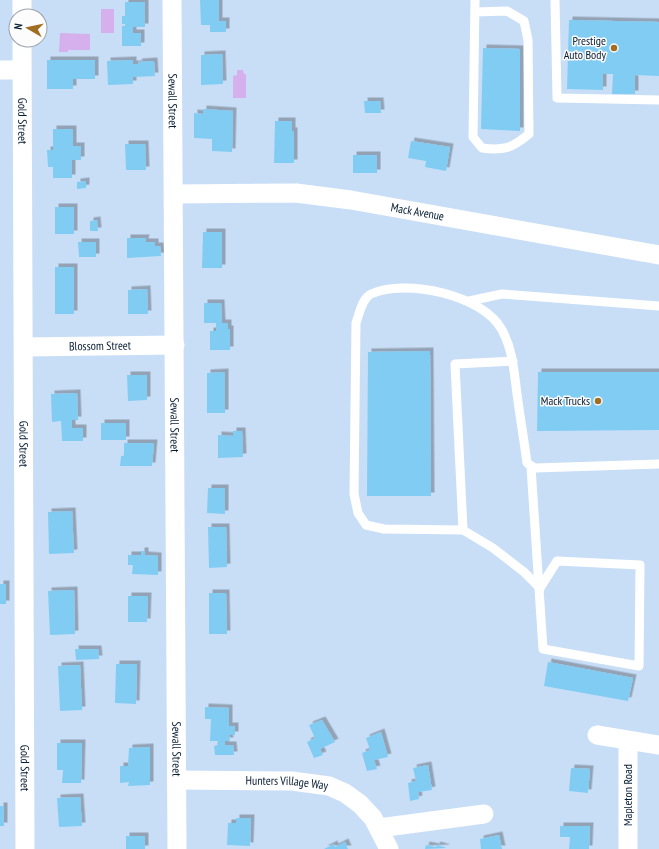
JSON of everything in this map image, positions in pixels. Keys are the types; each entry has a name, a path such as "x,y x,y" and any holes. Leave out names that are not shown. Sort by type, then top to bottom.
{"street":[{"name":"Sewall Street","path":"172,0 178,780 177,849"},
{"name":"Gold Street","path":"22,48 25,849"},
{"path":"0,70 22,70"},
{"name":"Mack Avenue","path":"174,194 296,193 350,200 659,255"},
{"name":"Blossom Street","path":"24,347 175,345"},
{"path":"597,735 659,745"},
{"name":"Mapleton Road","path":"628,741 628,849"},
{"name":"Hunters Village Way","path":"178,780 292,781 328,786 345,793 360,804 373,818 389,849"},
{"path":"379,828 484,814"}],"lane":[{"path":"475,0 473,137 482,148 498,150 516,145 528,134 528,40 524,21 507,11 475,12"},
{"path":"555,0 557,98 659,100"},
{"path":"540,588 524,572 493,548 463,530 384,529 366,525 358,513 354,494 354,378 356,323 364,301 370,295 398,287 448,294 470,301 490,314 502,328 512,351 527,463 530,467 540,588 543,649 639,666 640,565 558,561 540,588"},
{"path":"470,301 502,294 659,306"},
{"path":"463,530 455,364 513,361"},
{"path":"530,467 659,464"}],"shaded area":[{"path":"101,9 114,9 114,33 101,33"},
{"path":"60,33 90,34 90,50 68,50 68,52 59,52"},
{"path":"237,70 243,70 244,74 246,74 246,98 233,98 233,76 237,75"}],"building":[{"path":"200,0 219,0 219,21 226,21 226,32 210,32 210,25 201,25"},
{"path":"125,2 145,2 145,27 133,27 133,33 141,33 141,46 122,46 122,26 125,26 125,24 122,24 122,16 125,16"},
{"name":"Prestige Auto Body","path":"569,20 659,22 659,76 635,75 635,94 612,94 613,74 603,74 603,90 567,89"},
{"path":"483,48 520,49 520,131 481,129"},
{"path":"222,54 223,84 201,85 201,55"},
{"path":"47,60 95,60 95,79 73,79 73,89 47,89"},
{"path":"133,60 133,64 139,64 138,62 154,61 155,76 133,77 133,84 108,85 107,61"},
{"path":"364,101 380,101 381,113 365,113"},
{"path":"203,109 233,111 232,152 212,151 212,139 194,138 194,113 203,114"},
{"path":"275,121 292,121 292,131 294,131 294,163 274,163"},
{"path":"53,129 73,129 73,146 81,146 81,160 72,160 72,178 53,178 53,167 48,167 47,150 53,150"},
{"path":"411,141 450,147 446,171 425,167 426,161 408,158"},
{"path":"125,144 145,144 146,170 126,170"},
{"path":"353,155 377,155 377,173 353,173"},
{"path":"86,181 86,188 77,189 77,182"},
{"path":"55,207 74,207 74,234 55,234"},
{"path":"97,220 98,231 90,231 90,221"},
{"path":"203,232 222,232 222,268 202,268"},
{"path":"127,238 146,238 145,242 155,242 155,246 160,246 161,256 127,258"},
{"path":"78,242 96,242 96,257 79,257"},
{"path":"55,267 74,267 74,314 55,314"},
{"path":"147,289 148,314 128,314 128,290"},
{"path":"204,303 221,303 222,323 228,323 228,329 230,329 230,350 210,350 210,331 216,331 216,323 204,323"},
{"path":"430,351 431,496 367,496 368,352"},
{"path":"225,372 225,413 207,413 207,373"},
{"name":"Mack Trucks","path":"538,372 659,372 659,430 537,431"},
{"path":"127,375 147,375 147,400 128,401"},
{"path":"77,393 78,420 72,420 72,428 83,428 83,441 62,441 61,421 52,422 51,394"},
{"path":"101,423 126,423 126,440 101,440"},
{"path":"233,431 242,431 243,457 218,458 218,435 233,436"},
{"path":"124,443 154,443 152,466 120,466 121,456 124,456"},
{"path":"208,488 225,488 225,514 207,513"},
{"path":"72,511 74,553 49,554 48,512"},
{"path":"208,527 226,527 227,567 209,568"},
{"path":"141,551 145,551 145,555 158,556 158,575 132,574 133,565 128,565 128,555 141,555"},
{"path":"0,584 6,584 6,604 0,604"},
{"path":"74,590 75,634 50,635 48,591"},
{"path":"209,593 226,593 227,634 209,634"},
{"path":"128,596 148,596 147,622 128,622"},
{"path":"75,649 98,649 99,659 76,660"},
{"path":"548,662 633,678 628,701 544,686"},
{"path":"116,664 137,664 136,704 115,703"},
{"path":"80,665 82,710 60,711 58,666"},
{"path":"205,707 229,708 229,726 235,726 235,735 229,735 230,741 225,741 225,745 233,745 234,755 215,755 214,746 218,745 218,741 210,741 211,719 205,719"},
{"path":"322,720 335,742 320,749 323,755 314,758 307,742 315,738 309,725"},
{"path":"381,732 388,757 374,760 377,769 367,771 362,753 370,750 366,738"},
{"path":"57,743 82,743 81,783 62,783 63,770 57,770"},
{"path":"150,747 150,785 128,786 129,782 120,783 120,766 128,766 129,748"},
{"path":"428,765 432,790 418,792 419,799 410,801 408,783 416,781 413,768"},
{"path":"571,768 590,769 588,793 569,791"},
{"path":"80,797 82,826 59,827 57,798"},
{"path":"0,806 4,806 4,826 0,826"},
{"path":"236,818 251,818 250,846 227,845 228,823 236,823"},
{"path":"560,826 590,826 589,849 569,849 570,837 560,837"},
{"path":"499,835 502,849 481,849 480,839"},
{"path":"126,836 145,836 145,849 126,849"},
{"path":"345,842 348,849 324,849 334,844 335,847"},
{"path":"426,845 436,847 437,845 447,848 425,849"}],"place":[{"name":"Prestige Auto Body","path":"614,48"},
{"name":"Mack Trucks","path":"598,401"}]}
